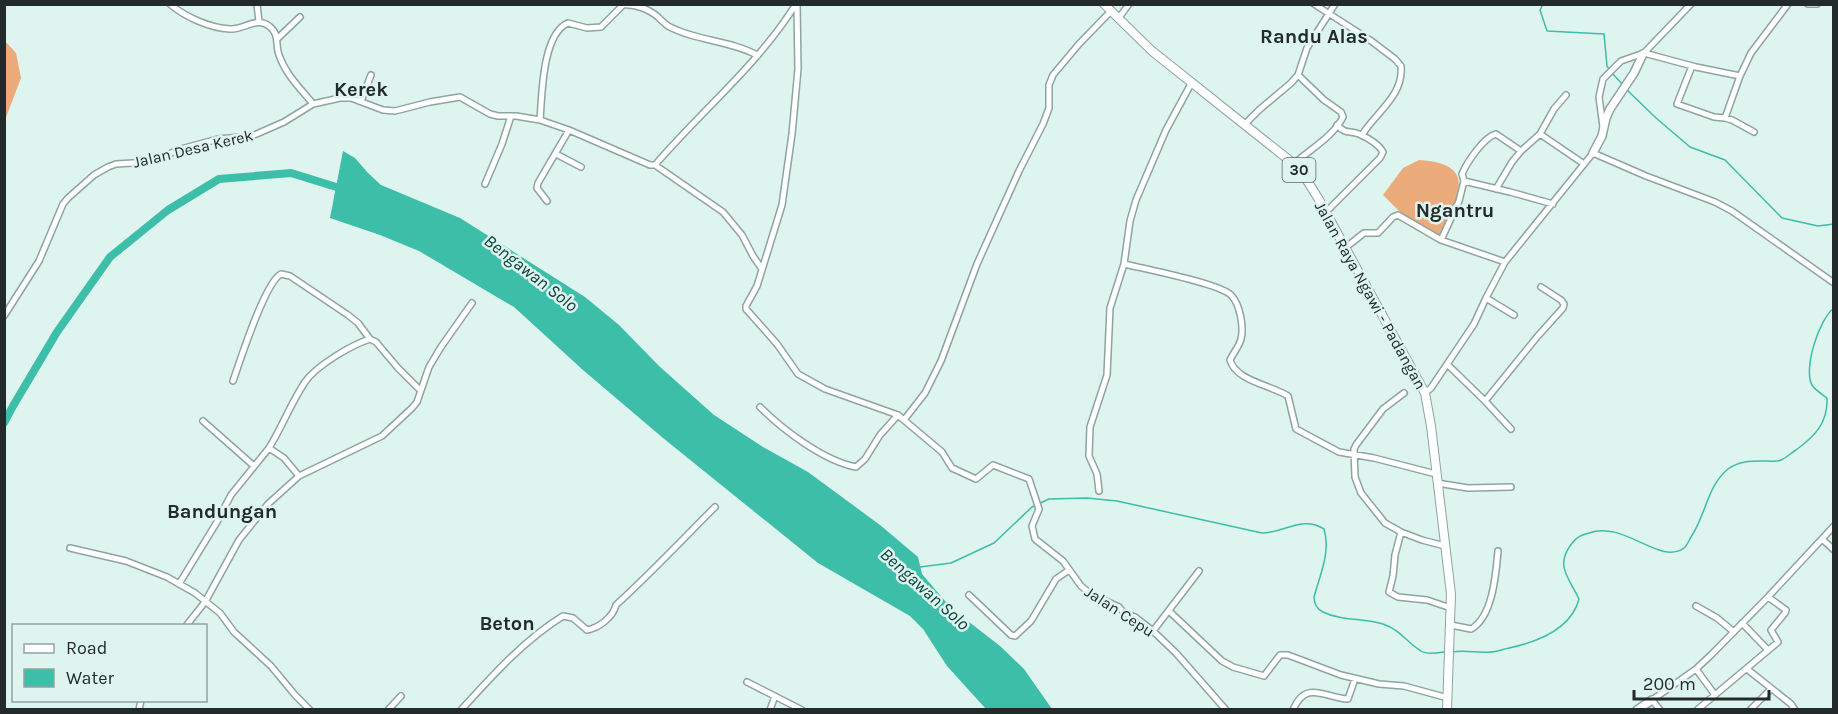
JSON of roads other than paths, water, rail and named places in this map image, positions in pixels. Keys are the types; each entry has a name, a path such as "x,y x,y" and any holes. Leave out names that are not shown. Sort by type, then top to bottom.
{"highway":[{"name":"Jalan Raya Ngawi - Padangan","path":"1104,4 1152,51 1294,164 1310,185 1425,393 1450,579 1448,698"},
{"name":"30","path":"1447,710 1448,698"}],"main road":[{"path":"1593,153 1602,136 1603,127 1613,103 1634,73 1643,53"},
{"path":"1637,710 1652,700"}],"street":[{"path":"170,4 190,16 219,28 238,29 259,22 265,23 272,28 277,39 279,56 290,78 313,104"},
{"path":"257,4 259,22"},
{"path":"655,165 680,136 746,70 797,4"},
{"path":"797,4 798,69 782,205 758,286 746,308 777,344 795,371 825,389 898,415 904,420 925,393 941,361 977,264 1043,124 1049,108 1051,79 1079,44 1111,11"},
{"path":"1118,19 1129,4"},
{"path":"1314,4 1370,40 1395,59 1402,68 1390,102 1368,124 1362,135"},
{"path":"1245,124 1298,75 1307,48 1335,4"},
{"path":"1603,127 1599,97 1604,79 1617,64 1643,53 1691,4"},
{"path":"1725,118 1751,53 1788,4"},
{"path":"1808,4 1817,4"},
{"path":"540,120 544,67 557,31 568,23 587,28 601,27 623,5 634,5 655,14 666,25 697,37 731,44 757,55"},
{"path":"277,39 300,17"},
{"path":"1643,53 1740,76"},
{"path":"1692,66 1677,104 1740,123 1754,132"},
{"path":"361,101 371,75"},
{"path":"1294,164 1308,151 1316,148 1343,119 1342,114 1298,75"},
{"path":"1099,490 1097,474 1089,456 1090,427 1105,382 1110,308 1124,264 1130,221 1136,200 1172,116 1192,82"},
{"path":"1496,189 1512,162 1540,134 1554,109 1566,95"},
{"name":"Jalan Desa Kerek","path":"4,316 39,261 63,204 94,175 116,164 150,162 186,147 218,139 252,136 284,122 313,104 345,97 383,110 395,111 460,97 490,114 540,120 650,165 655,165 723,212 742,236 762,269"},
{"path":"485,184 511,116"},
{"path":"1325,213 1383,154 1380,148 1362,135 1347,133 1338,125"},
{"path":"547,201 537,188 538,183 569,130"},
{"path":"1441,240 1460,201 1464,169 1480,147 1493,134 1496,134 1521,151"},
{"path":"1540,134 1584,164"},
{"path":"1425,393 1431,388 1474,324 1505,262 1593,153 1708,199 1732,211 1833,283"},
{"path":"556,154 581,167"},
{"path":"1464,181 1553,204"},
{"path":"1345,248 1364,233 1378,233 1393,217 1398,215 1441,240 1505,262"},
{"path":"1124,264 1204,284 1229,293 1238,305 1242,331 1240,342 1230,360 1232,366 1253,381 1288,396 1296,429 1330,448 1436,474"},
{"path":"233,381 269,290 275,278 281,274 290,276 358,323 370,339 376,342 420,390"},
{"path":"1485,401 1563,308 1564,303 1561,300 1541,287"},
{"path":"1486,298 1514,315"},
{"path":"188,624 205,602 239,540 268,504 299,476 382,436 412,408 417,402 429,367 472,303"},
{"path":"179,584 231,495 269,448 309,377 348,349 370,339"},
{"path":"1448,364 1511,429"},
{"path":"1404,393 1383,409 1356,445 1355,477 1361,493 1385,523 1401,532 1445,546"},
{"path":"760,407 782,428 826,456 856,467 865,459 880,435 898,415"},
{"name":"Jalan Cepu","path":"904,420 942,452 954,469 976,479 991,465 994,465 1029,480 1039,509 1032,526 1034,537 1063,561 1081,586 1092,595 1119,607 1124,614 1135,617 1153,631 1176,653 1226,710"},
{"path":"203,421 254,466"},
{"path":"269,448 284,458 299,476"},
{"path":"1437,483 1468,488 1511,487"},
{"path":"461,710 505,663 545,628 563,616 573,618 587,630 601,624 614,612 616,605 715,507"},
{"path":"1660,710 1652,700 1696,669 1768,597 1833,526"},
{"path":"1401,532 1389,592 1398,597 1427,600 1451,608"},
{"path":"1828,532 1833,537"},
{"path":"1822,539 1833,550"},
{"path":"70,548 126,561 195,593 220,613 234,632 272,666 310,710"},
{"path":"1451,625 1472,629 1479,622 1492,597 1498,550"},
{"path":"969,595 1011,635 1015,636 1031,621 1056,579 1069,570"},
{"path":"1153,631 1199,571"},
{"path":"1698,709 1748,669 1778,640 1771,628 1786,612 1768,597"},
{"path":"1696,606 1717,618 1734,632"},
{"path":"1169,611 1222,661 1233,667 1264,676 1280,656 1284,655 1355,679 1404,686 1448,698"},
{"path":"1742,623 1768,650"},
{"path":"1696,669 1715,695"},
{"path":"1748,669 1791,704 1795,710"},
{"path":"1293,710 1297,700 1310,692 1348,699 1355,679"},
{"path":"747,682 802,710"},
{"path":"1750,710 1771,689"},
{"path":"388,710 401,696"},
{"path":"770,710 775,696"}],"water":[{"path":"343,151 355,158 381,185 460,218 585,297 619,325 659,366 714,415 763,447 808,472 880,525 918,557 922,574 951,608 1000,646 1024,669 1052,709 986,709 947,666 923,629 910,616 818,563 663,438 514,307 419,251 330,218"}],"waterway":[{"path":"1543,4 1540,10 1547,31 1604,34 1609,69"},
{"path":"1612,73 1623,85"},
{"path":"1626,89 1690,147 1725,160 1782,218 1818,226 1834,224"},
{"name":"Bengawan Solo","path":"4,423 57,332 110,257 168,210 219,179 291,173 346,190"},
{"path":"1452,652 1495,652 1531,642 1552,633 1569,619 1579,599 1567,577 1564,564 1567,550 1577,538 1602,531 1615,532 1664,551 1674,552 1684,548 1696,528 1715,484 1728,469 1747,462 1779,461 1809,439 1823,422 1827,407 1827,398 1812,385 1811,357 1823,322 1834,308"},
{"path":"920,567 951,563 994,543 1032,507 1049,499 1087,498 1117,501 1262,533 1301,524 1316,525 1324,529 1326,537 1324,563 1314,597 1319,609 1337,617 1383,624 1399,633 1423,652 1444,652"}],"district":[{"name":"Randu Alas","path":"1314,36"},
{"name":"Kerek","path":"361,89"},
{"name":"Ngantru","path":"1455,210"},
{"name":"Bandungan","path":"222,511"},
{"name":"Beton","path":"507,623"}]}
